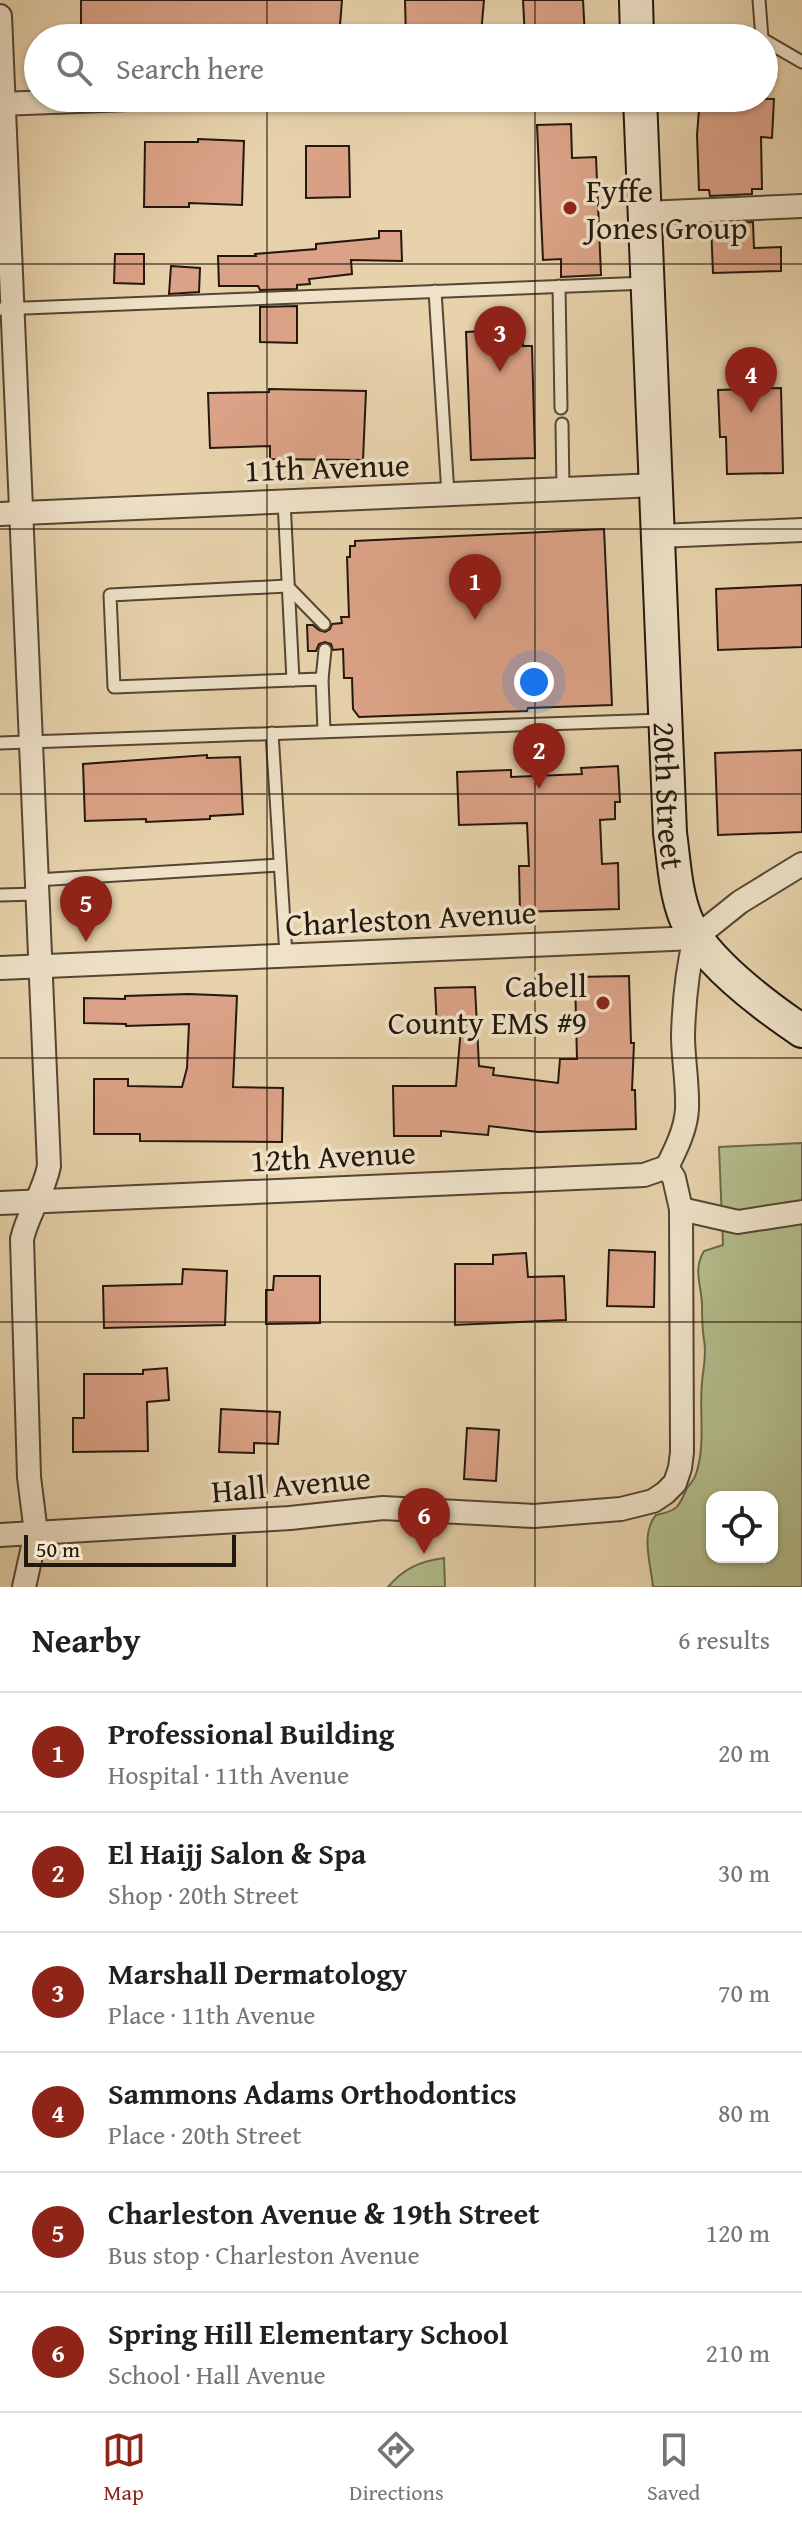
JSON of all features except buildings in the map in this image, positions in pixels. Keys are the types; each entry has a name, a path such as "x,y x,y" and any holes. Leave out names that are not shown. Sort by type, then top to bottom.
{"main road":[{"path":"636,0 637,24"},
{"name":"20th Street","path":"641,112 670,833 676,880 686,920 695,938"},
{"path":"695,938 759,999 802,1031"}],"street":[{"path":"0,16 11,513 30,742 49,1166 46,1183 26,1221 22,1239 29,1477 36,1533 24,1587"},
{"path":"2,104 24,103"},
{"path":"645,213 802,206"},
{"name":"11th Avenue","path":"11,513 656,485"},
{"path":"659,536 802,530"},
{"path":"802,864 740,902 695,938 684,995 687,1110 683,1131 667,1167 674,1178 681,1209 738,1222 802,1212"},
{"name":"Charleston Avenue","path":"0,968 695,938"},
{"name":"12th Avenue","path":"0,1203 644,1175 667,1167"},
{"name":"Hall Avenue","path":"0,1535 290,1518 383,1508 571,1515 639,1506 665,1493 675,1483 680,1468 681,1209"}],"lane":[{"path":"759,0 761,24"},
{"path":"778,48 802,62"},
{"path":"6,308 648,282"},
{"path":"559,286 561,408"},
{"path":"435,291 448,494"},
{"path":"562,424 563,489"},
{"path":"284,501 293,680"},
{"path":"322,679 114,687 110,595 287,586 324,624"},
{"path":"324,731 322,679 325,650"},
{"path":"0,743 666,719"},
{"path":"272,733 286,955"},
{"path":"0,895 37,887 280,865"}],"green space":[{"path":"802,1143 802,1587 653,1587 648,1531 656,1515 669,1512 679,1504 699,1463 705,1351 698,1270 704,1251 723,1245 719,1147"},
{"path":"444,1558 445,1587 388,1587 413,1567"}],"place":[{"name":"Fyffe Jones Group","path":"570,208"},
{"name":"Marshall Dermatology","path":"500,372"},
{"name":"Sammons Adams Orthodontics","path":"751,413"},
{"name":"Professional Building","path":"475,620"},
{"name":"El Haijj Salon & Spa","path":"539,789"},
{"name":"Charleston Avenue & 19th Street","path":"86,942"},
{"name":"Cabell County EMS #9","path":"603,1003"},
{"name":"Spring Hill Elementary School","path":"424,1554"}]}
